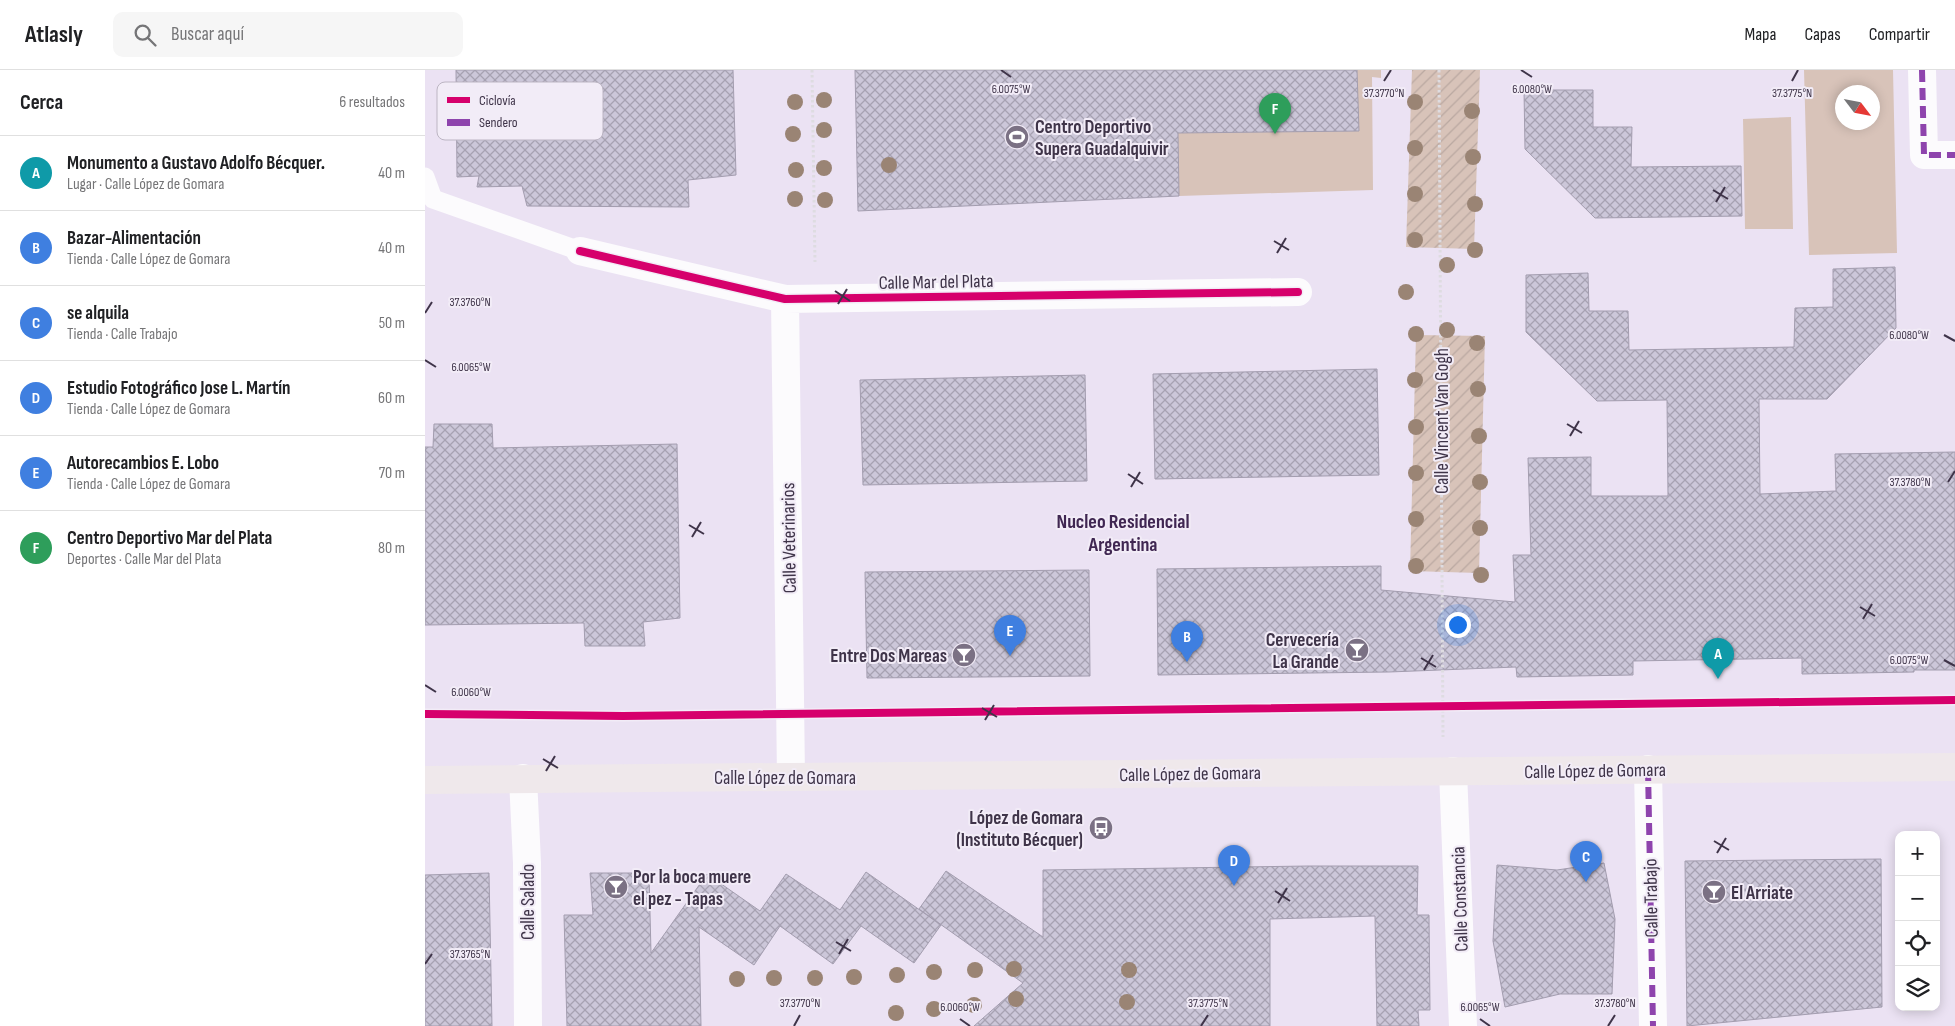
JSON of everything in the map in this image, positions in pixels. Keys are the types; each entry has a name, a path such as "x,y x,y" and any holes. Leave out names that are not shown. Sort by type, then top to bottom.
{"main road":[{"name":"Calle López de Gomara","path":"425,780 1955,767"}],"street":[{"path":"1922,70 1924,155 1955,155"},
{"name":"Calle Mar del Plata","path":"580,251 785,299 1298,292"},
{"name":"Calle Veterinarios","path":"785,299 791,777"},
{"name":"Calle Trabajo","path":"1648,770 1653,1026"},
{"name":"Calle Constancia","path":"1448,771 1463,1026"},
{"name":"Calle Salado","path":"523,778 527,863 528,1026"}],"lane":[{"path":"425,177 433,199 580,251"}],"path":[{"path":"812,70 815,298"},
{"path":"1433,706 1453,706"}],"shaded area":[{"path":"1177,70 1381,70 1381,78 1372,77 1373,190 1179,196"},
{"path":"1412,70 1480,70 1474,249 1406,247"},
{"path":"1804,70 1893,70 1897,253 1809,255"},
{"path":"1791,117 1793,229 1745,229 1743,119"},
{"path":"1416,335 1485,336 1479,573 1410,571"}],"building":[{"path":"456,70 733,70 736,175 688,180 689,207 527,206 522,186 477,187 479,176 457,177 457,140 603,140 603,82 456,82"},
{"name":"Centro Deportivo Supera Guadalquivir","path":"855,70 1357,70 1359,131 1178,133 1179,196 858,211"},
{"path":"1524,90 1593,90 1593,127 1632,127 1631,167 1741,166 1742,216 1595,218 1525,149"},
{"path":"1895,267 1896,328 1827,399 1759,399 1760,494 1836,491 1835,454 1955,452 1955,670 1802,674 1802,658 1633,661 1633,675 1517,677 1516,667 1389,672 1158,675 1157,569 1381,566 1381,590 1515,602 1513,555 1531,555 1528,458 1591,457 1591,496 1668,496 1667,400 1597,401 1526,332 1526,275 1588,273 1589,311 1628,311 1629,350 1794,347 1795,308 1833,307 1833,269"},
{"path":"1377,369 1379,475 1155,479 1153,374"},
{"path":"1085,375 1087,481 863,485 860,380"},
{"path":"434,424 492,424 493,448 677,444 680,618 643,622 645,646 585,646 584,623 425,625 425,447 433,447"},
{"path":"1089,570 1090,676 867,678 865,572"},
{"path":"1881,859 1882,1007 1687,1026 1685,861"},
{"path":"1604,863 1615,919 1612,994 1560,994 1505,1007 1493,941 1497,865 1557,870"},
{"path":"1418,866 1417,915 1429,915 1430,1010 1418,1010 1419,1026 1377,1026 1375,916 1270,919 1270,1026 974,1026 1023,983 919,909 946,871 1043,937 1043,870"},
{"path":"866,872 941,925 914,963 861,926 833,964 780,926 754,965 699,927 701,1026 567,1026 564,915 593,915 590,873 649,873 651,953 707,874 760,911 786,874 840,910"},
{"path":"489,873 492,1026 425,1026 425,875"}],"marked path":[{"path":"1922,70 1924,155 1955,155"},
{"path":"1648,769 1653,1026"}],"cycle path":[{"path":"580,251 785,299 1298,292"},
{"path":"425,714 623,716 1955,700"}],"place":[{"name":"Centro Deportivo Mar del Plata","path":"1275,134"},
{"name":"Centro Deportivo Supera Guadalquivir","path":"1017,137"},
{"name":"Cervecería La Grande","path":"1357,650"},
{"name":"Entre Dos Mareas","path":"964,655"},
{"name":"Autorecambios E. Lobo","path":"1010,656"},
{"name":"Bazar-Alimentación","path":"1187,662"},
{"name":"Monumento a Gustavo Adolfo Bécquer.","path":"1718,679"},
{"name":"López de Gomara (Instituto Bécquer)","path":"1101,828"},
{"name":"se alquila","path":"1586,882"},
{"name":"Estudio Fotográfico Jose L. Martín","path":"1234,886"},
{"name":"Por la boca muere el pez - Tapas","path":"616,887"},
{"name":"El Arriate","path":"1714,892"}],"district":[{"name":"Nucleo Residencial Argentina","path":"1123,532"}]}
